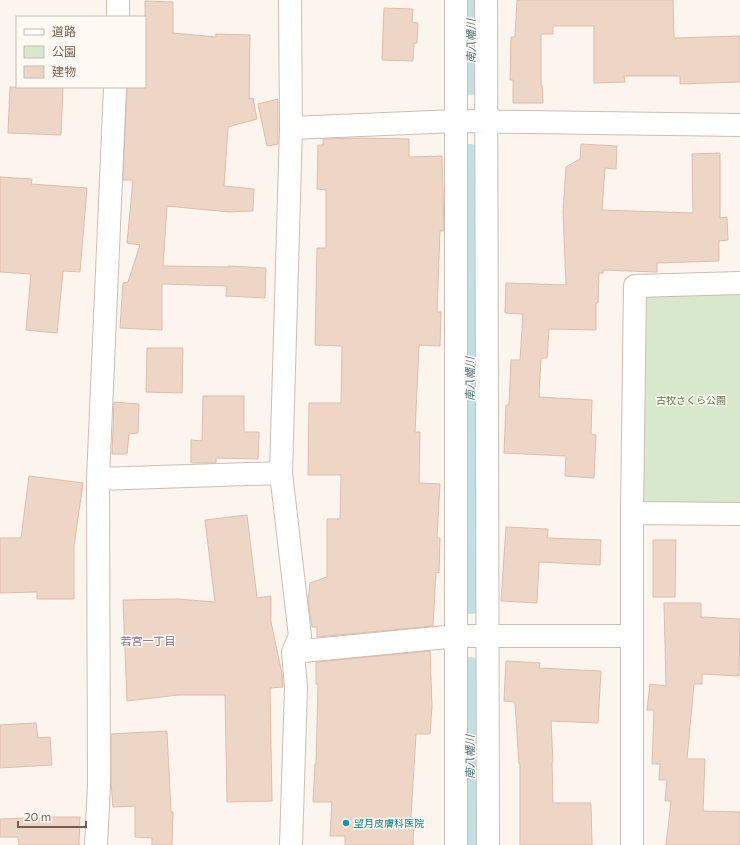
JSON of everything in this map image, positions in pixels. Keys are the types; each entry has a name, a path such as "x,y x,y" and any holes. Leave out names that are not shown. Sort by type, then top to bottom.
{"street":[{"path":"118,0 118,16"},
{"path":"290,0 291,128 281,473 300,636 293,652 296,688 292,845"},
{"path":"456,0 456,845"},
{"path":"486,0 488,845"},
{"path":"96,845 99,785 98,479 115,88"},
{"path":"291,128 456,121 740,125"},
{"path":"632,845 632,513 635,286 740,283"},
{"path":"98,479 281,473"},
{"path":"632,513 740,514"},
{"path":"293,652 457,636 632,636"}],"green space":[{"name":"古牧さくら公園","path":"635,286 740,286 740,514 632,513"}],"building":[{"path":"517,0 673,0 674,38 740,36 740,82 680,84 680,76 624,76 625,82 594,83 594,26 553,26 553,34 541,34 541,85 543,103 513,103 513,80 510,80 511,37 515,37"},
{"path":"145,1 173,2 173,33 216,37 216,34 250,35 249,99 253,98 257,119 228,127 224,186 254,189 253,211 229,212 167,206 163,266 228,266 266,268 265,298 226,296 227,286 162,284 162,330 120,328 123,283 128,282 140,245 127,243 133,180 123,180 127,88 146,88"},
{"path":"384,8 413,9 412,22 418,23 417,43 414,43 413,61 382,60"},
{"path":"10,87 63,88 61,135 8,133"},
{"path":"278,99 278,144 267,146 258,104"},
{"path":"323,139 409,139 409,157 442,156 444,231 440,231 437,312 441,312 440,346 419,345 415,432 420,432 419,483 440,484 437,538 440,538 439,573 436,572 433,626 317,637 317,627 312,627 308,601 310,583 327,577 327,519 340,519 341,475 308,475 309,403 341,403 342,346 315,345 317,248 326,248 326,190 317,189 318,145 323,145"},
{"path":"581,144 617,146 616,169 605,168 602,210 693,213 692,154 720,153 720,218 727,217 728,240 719,241 719,261 657,263 657,272 603,270 603,273 599,273 598,303 596,303 596,330 549,329 547,358 541,358 539,397 592,400 591,434 596,435 594,478 565,476 566,456 504,453 506,405 509,405 511,360 520,360 523,314 505,313 506,283 566,285 563,212 566,167 580,159"},
{"path":"0,177 32,179 31,184 87,188 80,272 63,271 57,333 26,330 31,274 0,272"},
{"path":"147,348 183,348 182,393 146,392"},
{"path":"203,396 244,396 244,432 259,432 258,459 216,458 216,463 191,463 191,440 202,441"},
{"path":"114,402 139,404 138,433 129,434 127,454 112,454"},
{"path":"29,476 83,483 74,546 74,599 37,599 37,592 0,593 0,538 21,538"},
{"path":"247,515 257,598 271,596 271,622 282,674 283,687 270,688 272,801 227,802 225,695 178,695 127,701 123,600 177,599 215,602 205,520"},
{"path":"506,527 548,529 547,538 601,540 600,565 539,562 537,603 501,601"},
{"path":"653,540 676,540 675,597 653,597"},
{"path":"664,603 701,603 701,617 740,619 739,676 702,674 702,684 694,684 687,759 705,759 703,811 740,812 740,845 666,845 671,801 665,801 667,780 659,780 660,764 652,764 654,710 647,710 650,684 666,686"},
{"path":"430,651 432,707 430,734 416,734 411,817 414,818 413,845 345,845 345,836 330,836 332,802 313,802 316,764 318,684 316,684 316,662"},
{"path":"506,661 540,663 539,668 601,671 598,723 551,721 553,803 591,803 592,845 520,845 520,764 515,702 504,701"},
{"path":"36,723 38,738 50,737 52,765 0,768 0,725"},
{"path":"167,731 171,812 173,812 172,845 152,845 152,838 135,837 135,806 113,807 111,782 111,734"},
{"path":"80,817 79,845 19,845 18,837 0,837 0,819"}],"waterway":[{"name":"南八幡川","path":"471,0 471,83"},
{"name":"南八幡川","path":"470,156 471,602"},
{"name":"南八幡川","path":"470,669 471,845"}],"place":[{"name":"望月皮膚科医院","path":"346,823"}],"district":[{"name":"若宮一丁目","path":"148,641"}]}
